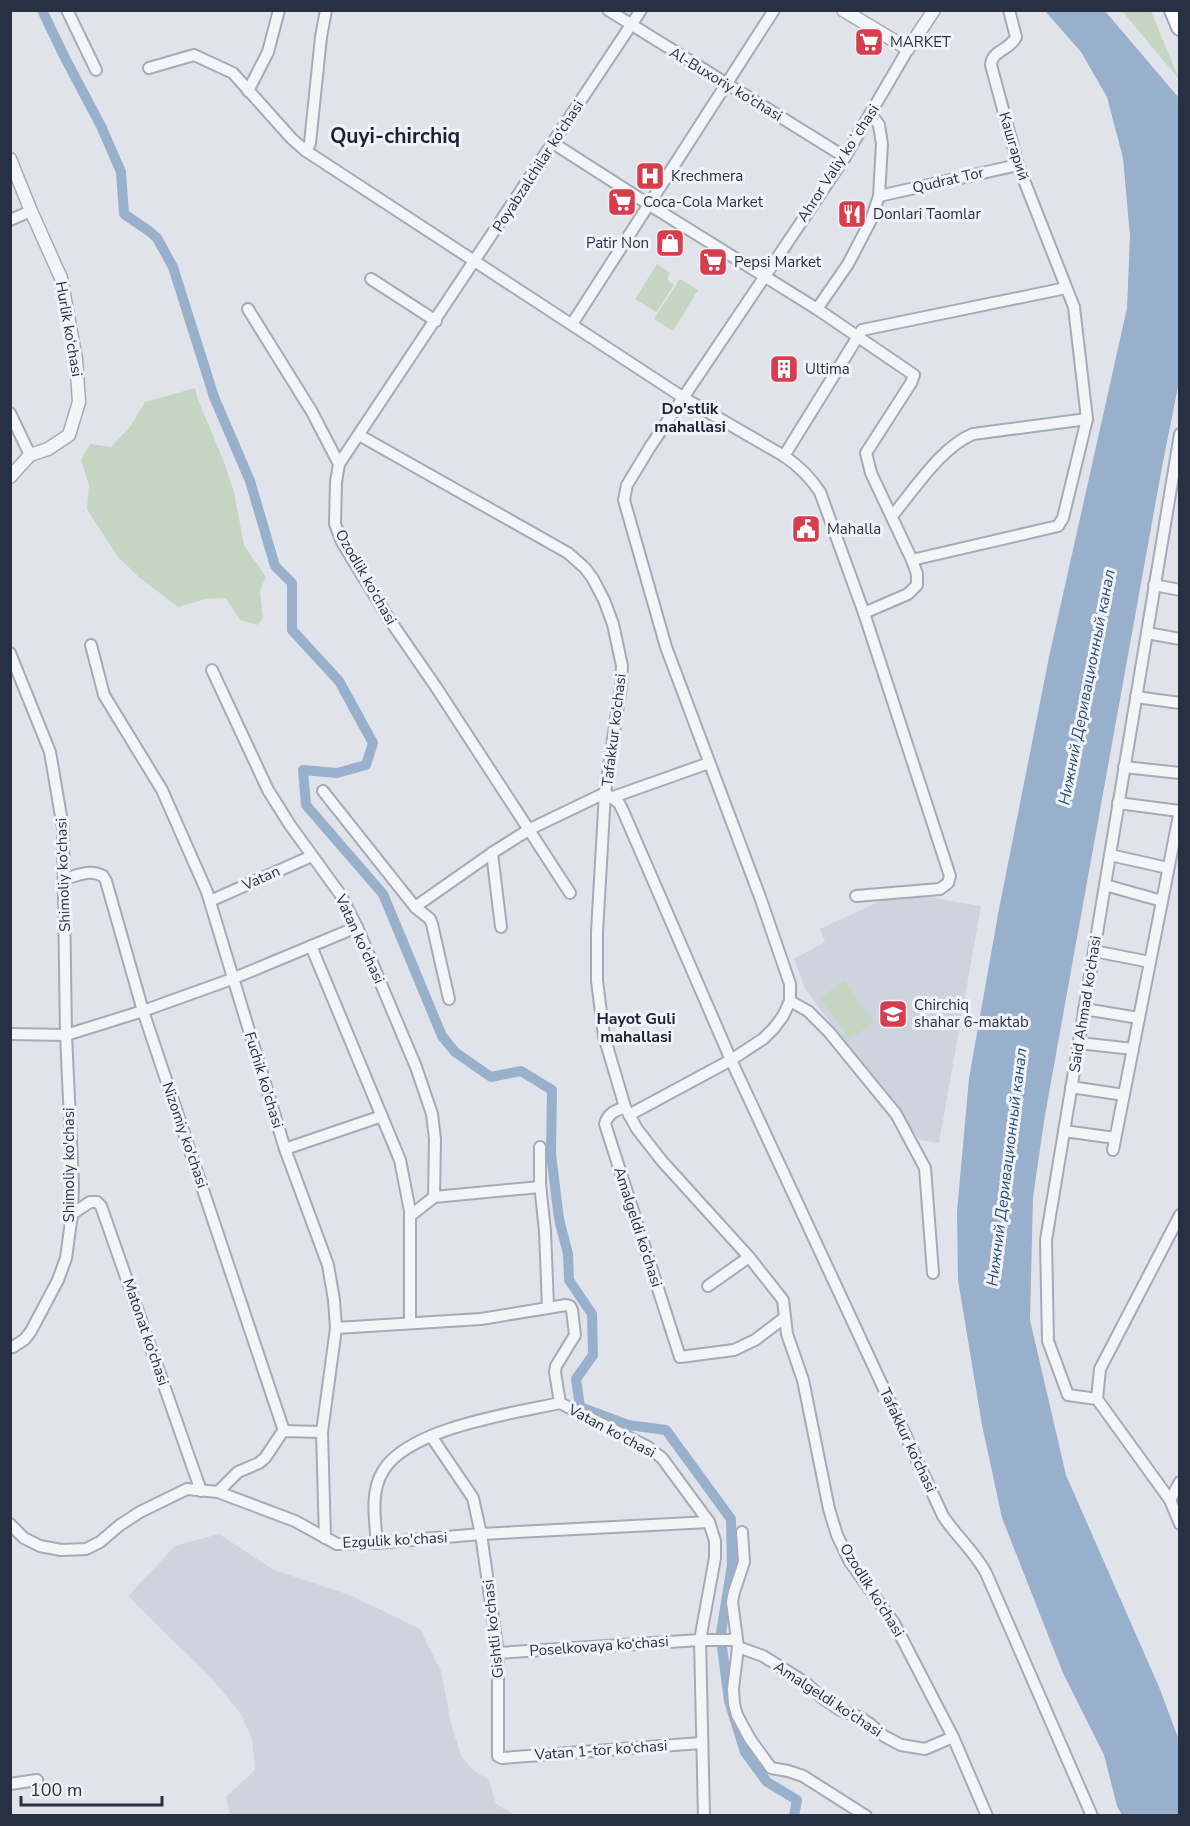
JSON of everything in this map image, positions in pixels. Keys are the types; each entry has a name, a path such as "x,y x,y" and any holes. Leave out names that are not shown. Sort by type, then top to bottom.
{"main road":[{"path":"1173,10 1179,27"}],"street":[{"path":"67,10 96,70"},
{"path":"248,91 268,52 279,10"},
{"path":"306,151 310,143 326,10"},
{"name":"Al-Buxoriy ko‘chasi","path":"608,10 845,157"},
{"name":"Poyabzalchilar ko‘chasi","path":"339,464 641,10"},
{"path":"572,324 774,10"},
{"path":"843,10 908,49 934,10"},
{"name":"Кашгарий","path":"912,560 1053,528 1060,524 1087,419 1074,307 1018,165 991,65 991,60 996,54 1011,46 1016,37 1009,10"},
{"name":"Ahror Valiy koʻchasi","path":"790,1000 790,984 666,647 624,500 627,485 764,275 845,157 908,49"},
{"path":"149,68 194,55 233,73 292,140 306,151 684,398 784,456 804,472 820,492 864,613 950,876 948,883 940,889 856,896"},
{"path":"817,309 852,255 871,220 879,196 882,144 879,125 871,114"},
{"path":"553,143 817,309 914,375 866,453 871,473 912,560 917,574 917,585 908,594 864,613"},
{"name":"Hurlik ko‘chasi","path":"10,159 61,278 76,359 80,402 69,435 48,449 30,455 10,477"},
{"name":"Qudrat Tor","path":"879,196 1018,165"},
{"path":"10,220 31,211"},
{"path":"371,279 436,321"},
{"path":"784,456 862,330 1066,288"},
{"path":"248,309 312,412 339,464"},
{"path":"10,413 30,455"},
{"path":"892,516 943,454 961,439 973,434 1087,419"},
{"name":"Said Ahmad ko‘chasi","path":"1097,1399 1068,1395 1048,1341 1046,1240 1179,434"},
{"name":"Tafakkur ko‘chasi","path":"360,435 568,553 585,568 593,579 614,624 622,666 609,795 619,803 623,811 730,1060 943,1516 981,1563 986,1573 1091,1815"},
{"name":"Ozodlik ko‘chasi","path":"339,464 335,524 342,542 389,619 530,829 570,893"},
{"path":"1154,585 1179,590"},
{"path":"1147,633 1179,639"},
{"name":"Fuchik ko'chasi","path":"91,645 104,694 162,790 210,901 285,1149 328,1265 336,1328 322,1432 325,1538"},
{"name":"Shimoliy ko‘chasi","path":"10,652 50,752 63,828 66,1035"},
{"name":"Vatan ko'chasi","path":"212,670 268,790 340,894 357,927 416,1067 432,1114 435,1139 434,1197"},
{"path":"1136,697 1179,703"},
{"path":"416,906 530,829 609,795 709,763"},
{"path":"1124,767 1179,773"},
{"path":"323,791 416,906 430,919 450,999"},
{"name":"Ozodlik ko‘chasi","path":"609,795 597,932 597,981 604,1036 627,1111 637,1129 662,1161 749,1257 783,1300 787,1334 803,1380 829,1509 837,1535 850,1562 894,1623 953,1737 987,1815"},
{"path":"1113,1150 1179,811 1118,803"},
{"path":"492,853 501,927"},
{"path":"1110,855 1168,868"},
{"name":"Vatan","path":"210,901 312,856"},
{"name":"Nizomiy ko'chasi","path":"65,879 87,872 96,872 103,876 143,1011 285,1431"},
{"path":"1105,885 1162,901"},
{"path":"10,1034 66,1035 143,1011 232,979 357,927"},
{"path":"310,946 400,1160 406,1183 410,1216 410,1323"},
{"path":"1094,951 1150,962"},
{"path":"627,1111 730,1060 763,1039 783,1016 790,1000 808,1011 829,1032 896,1114 925,1168 933,1274"},
{"path":"1084,1009 1139,1018"},
{"name":"Shimoliy ko'chasi","path":"10,1347 25,1339 32,1331 58,1280 66,1258 73,1185 66,1035"},
{"path":"1079,1043 1133,1050"},
{"path":"1071,1087 1124,1095"},
{"name":"Amalgeldi ko‘chasi","path":"627,1111 612,1112 604,1124 680,1357 734,1350 755,1340 784,1318"},
{"path":"285,1149 382,1116"},
{"path":"1064,1131 1115,1138"},
{"path":"540,1147 540,1186 545,1231 548,1307"},
{"path":"410,1216 434,1197 540,1186"},
{"name":"Matonat ko‘chasi","path":"72,1214 90,1202 97,1202 101,1206 201,1491"},
{"path":"1179,1215 1100,1369 1097,1399 1170,1500 1179,1524"},
{"path":"708,1286 749,1257"},
{"name":"Vatan ko'chasi","path":"336,1328 481,1318 548,1307 570,1306 575,1335 556,1366 555,1372 560,1403 656,1452 709,1522 715,1541 714,1568 700,1640 704,1815"},
{"path":"377,1543 376,1491 382,1472 392,1458 407,1448 446,1430 501,1415 560,1403"},
{"path":"218,1492 238,1472 259,1463 285,1431 322,1432"},
{"name":"Gishtli ko‘chasi","path":"431,1436 473,1498 481,1534 498,1653 497,1753 502,1758"},
{"path":"1170,1500 1179,1482"},
{"name":"Ezgulik ko'chasi","path":"10,1524 24,1538 40,1546 61,1550 86,1549 100,1542 140,1512 187,1489 218,1492 295,1521 337,1544 709,1522"},
{"path":"742,1532 744,1562 732,1602 738,1643 733,1689 734,1704 740,1722 767,1764 776,1770 803,1776 866,1815"},
{"name":"Poselkovaya ko‘chasi","path":"498,1653 700,1640 738,1643"},
{"name":"Amalgeldi ko‘chasi","path":"738,1643 806,1683 840,1710 859,1717 884,1736 901,1745 925,1749 953,1737"},
{"name":"Vatan 1-tor ko‘chasi","path":"502,1758 701,1743"},
{"path":"10,1784 37,1780"}],"shaded area":[{"name":"Chirchiq shahar 6-maktab","path":"900,892 981,906 939,1143 920,1140 805,989 794,959 825,942 820,929"},
{"path":"219,1534 274,1570 350,1595 420,1629 441,1671 451,1723 461,1756 473,1770 489,1780 496,1804 514,1815 227,1815 230,1813 226,1797 255,1770 252,1739 241,1714 214,1681 128,1596 175,1546"}],"green space":[{"path":"1122,11 1151,11 1179,79"},
{"path":"657,264 670,273 667,280 674,285 656,312 635,299"},
{"path":"680,279 698,290 673,331 654,319"},
{"path":"195,388 234,492 244,545 266,577 260,590 263,618 257,625 240,620 226,598 206,599 178,607 140,578 118,557 87,509 89,485 81,460 90,444 111,447 130,427 145,402"},
{"path":"844,981 874,1022 850,1039 820,998"}],"water":[{"name":"Нижний Деривационный канал","path":"1045,11 1105,11 1179,98 1180,377 1045,1115 1033,1197 1030,1320 1066,1475 1159,1687 1179,1740 1179,1815 1122,1815 1117,1806 1104,1755 1063,1673 1002,1518 982,1425 958,1280 957,1212 969,1078 999,909 1049,657 1127,308 1130,236 1123,158 1107,97 1081,52"}],"waterway":[{"path":"42,10 101,126 121,172 124,214 157,238 173,267 214,397 250,481 275,566 292,583 292,630 339,681 373,743 366,765 337,773 303,770 306,805 383,894 442,1036 455,1052 491,1077 521,1071 552,1090 551,1154 559,1219 568,1254 569,1280 592,1314 593,1355 576,1379 580,1407 628,1425 666,1430 731,1519 732,1565 721,1633"},
{"path":"722,1647 729,1701 745,1752 767,1782 797,1800 794,1816"}],"place":[{"name":"MARKET","path":"869,42"},
{"name":"Krechmera","path":"650,176"},
{"name":"Coca-Cola Market","path":"622,202"},
{"name":"Donlari Taomlar","path":"852,214"},
{"name":"Patir Non","path":"670,243"},
{"name":"Pepsi Market","path":"713,262"},
{"name":"Ultima","path":"784,369"},
{"name":"Mahalla","path":"806,529"},
{"name":"Chirchiq shahar 6-maktab","path":"893,1014"}],"district":[{"name":"Quyi-chirchiq","path":"395,136"},
{"name":"Do'stlik mahallasi","path":"690,417"},
{"name":"Hayot Guli mahallasi","path":"636,1027"}]}
